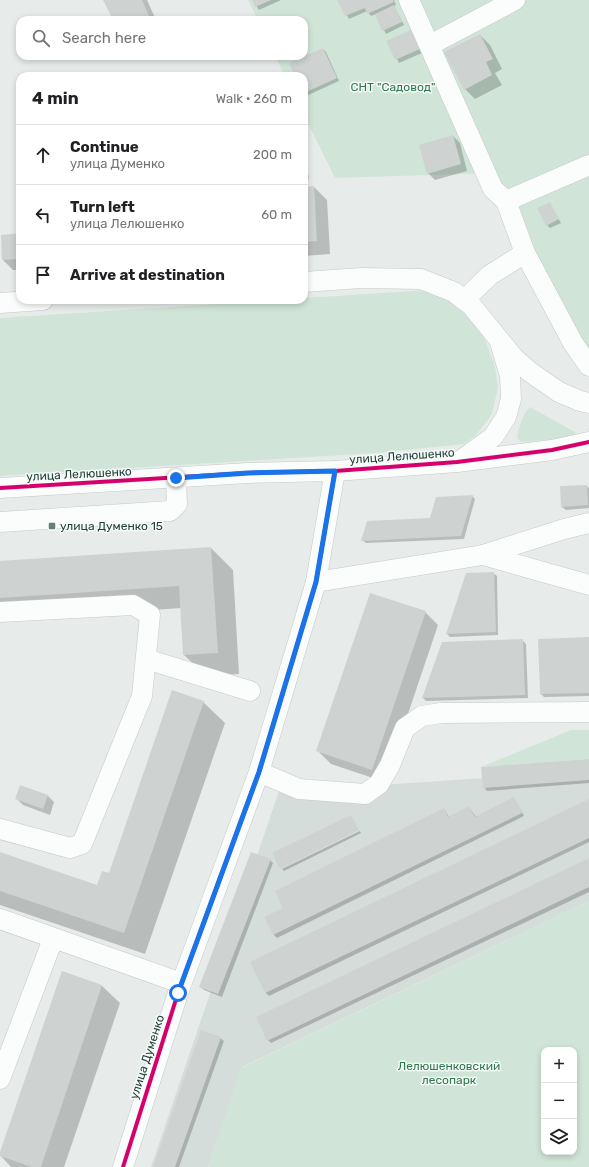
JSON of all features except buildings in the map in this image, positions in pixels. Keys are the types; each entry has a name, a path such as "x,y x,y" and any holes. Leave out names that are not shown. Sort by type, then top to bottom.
{"street":[{"path":"409,0 493,189 506,201 525,253 573,343 589,366"},
{"path":"430,45 515,0"},
{"path":"506,201 589,165"},
{"path":"464,300 490,275 525,253"},
{"path":"308,282 361,278 421,279 454,292 471,305 514,358 530,372 559,392 580,402 589,403"},
{"path":"0,303 16,302"},
{"path":"457,462 493,437 506,417 511,399 510,376 500,342"},
{"name":"улица Лелюшенко","path":"0,488 248,473 335,471 457,462 552,450 589,442"},
{"name":"улица Думенко","path":"123,1167 181,983 259,772 316,582 335,471"},
{"path":"0,522 170,511 177,504 176,478"},
{"path":"316,582 483,555 564,529 589,524"},
{"path":"483,555 589,585"},
{"path":"0,612 133,605 150,615 142,696 82,844 70,848 0,829"},
{"path":"146,659 250,691"},
{"path":"259,772 299,789 365,794 379,784 390,765 405,728 422,716 441,712 589,712"},
{"path":"0,919 181,983"},
{"path":"0,1079 53,939"}],"shaded area":[{"path":"589,771 589,901 242,1067 208,1167 151,1167 280,788 320,789"}],"green space":[{"name":"СНТ \"Садовод\"","path":"248,0 589,0 589,361 492,173 335,178 308,123 308,72 283,72 277,60 308,60 308,16 256,16"},
{"path":"429,290 452,300 470,315 482,331 495,367 498,387 492,414 476,435 464,444 376,453 0,476 0,318 216,304 308,304 308,298"},
{"path":"530,407 575,432 576,436 571,438 521,442 517,438 519,430 523,417"},
{"path":"571,730 589,730 589,759 481,767"},
{"name":"Лелюшенковский лесопарк","path":"589,901 589,1167 208,1167 241,1068"}],"cycle path":[{"path":"0,488 248,473 335,471 457,462 552,450 589,442"},
{"path":"123,1167 178,993 259,772 316,582 335,471"}],"place":[{"name":"улица Думенко 15","path":"52,526"}],"route":[{"path":"176,478 248,473 335,471 316,582 259,772 178,993"}]}
